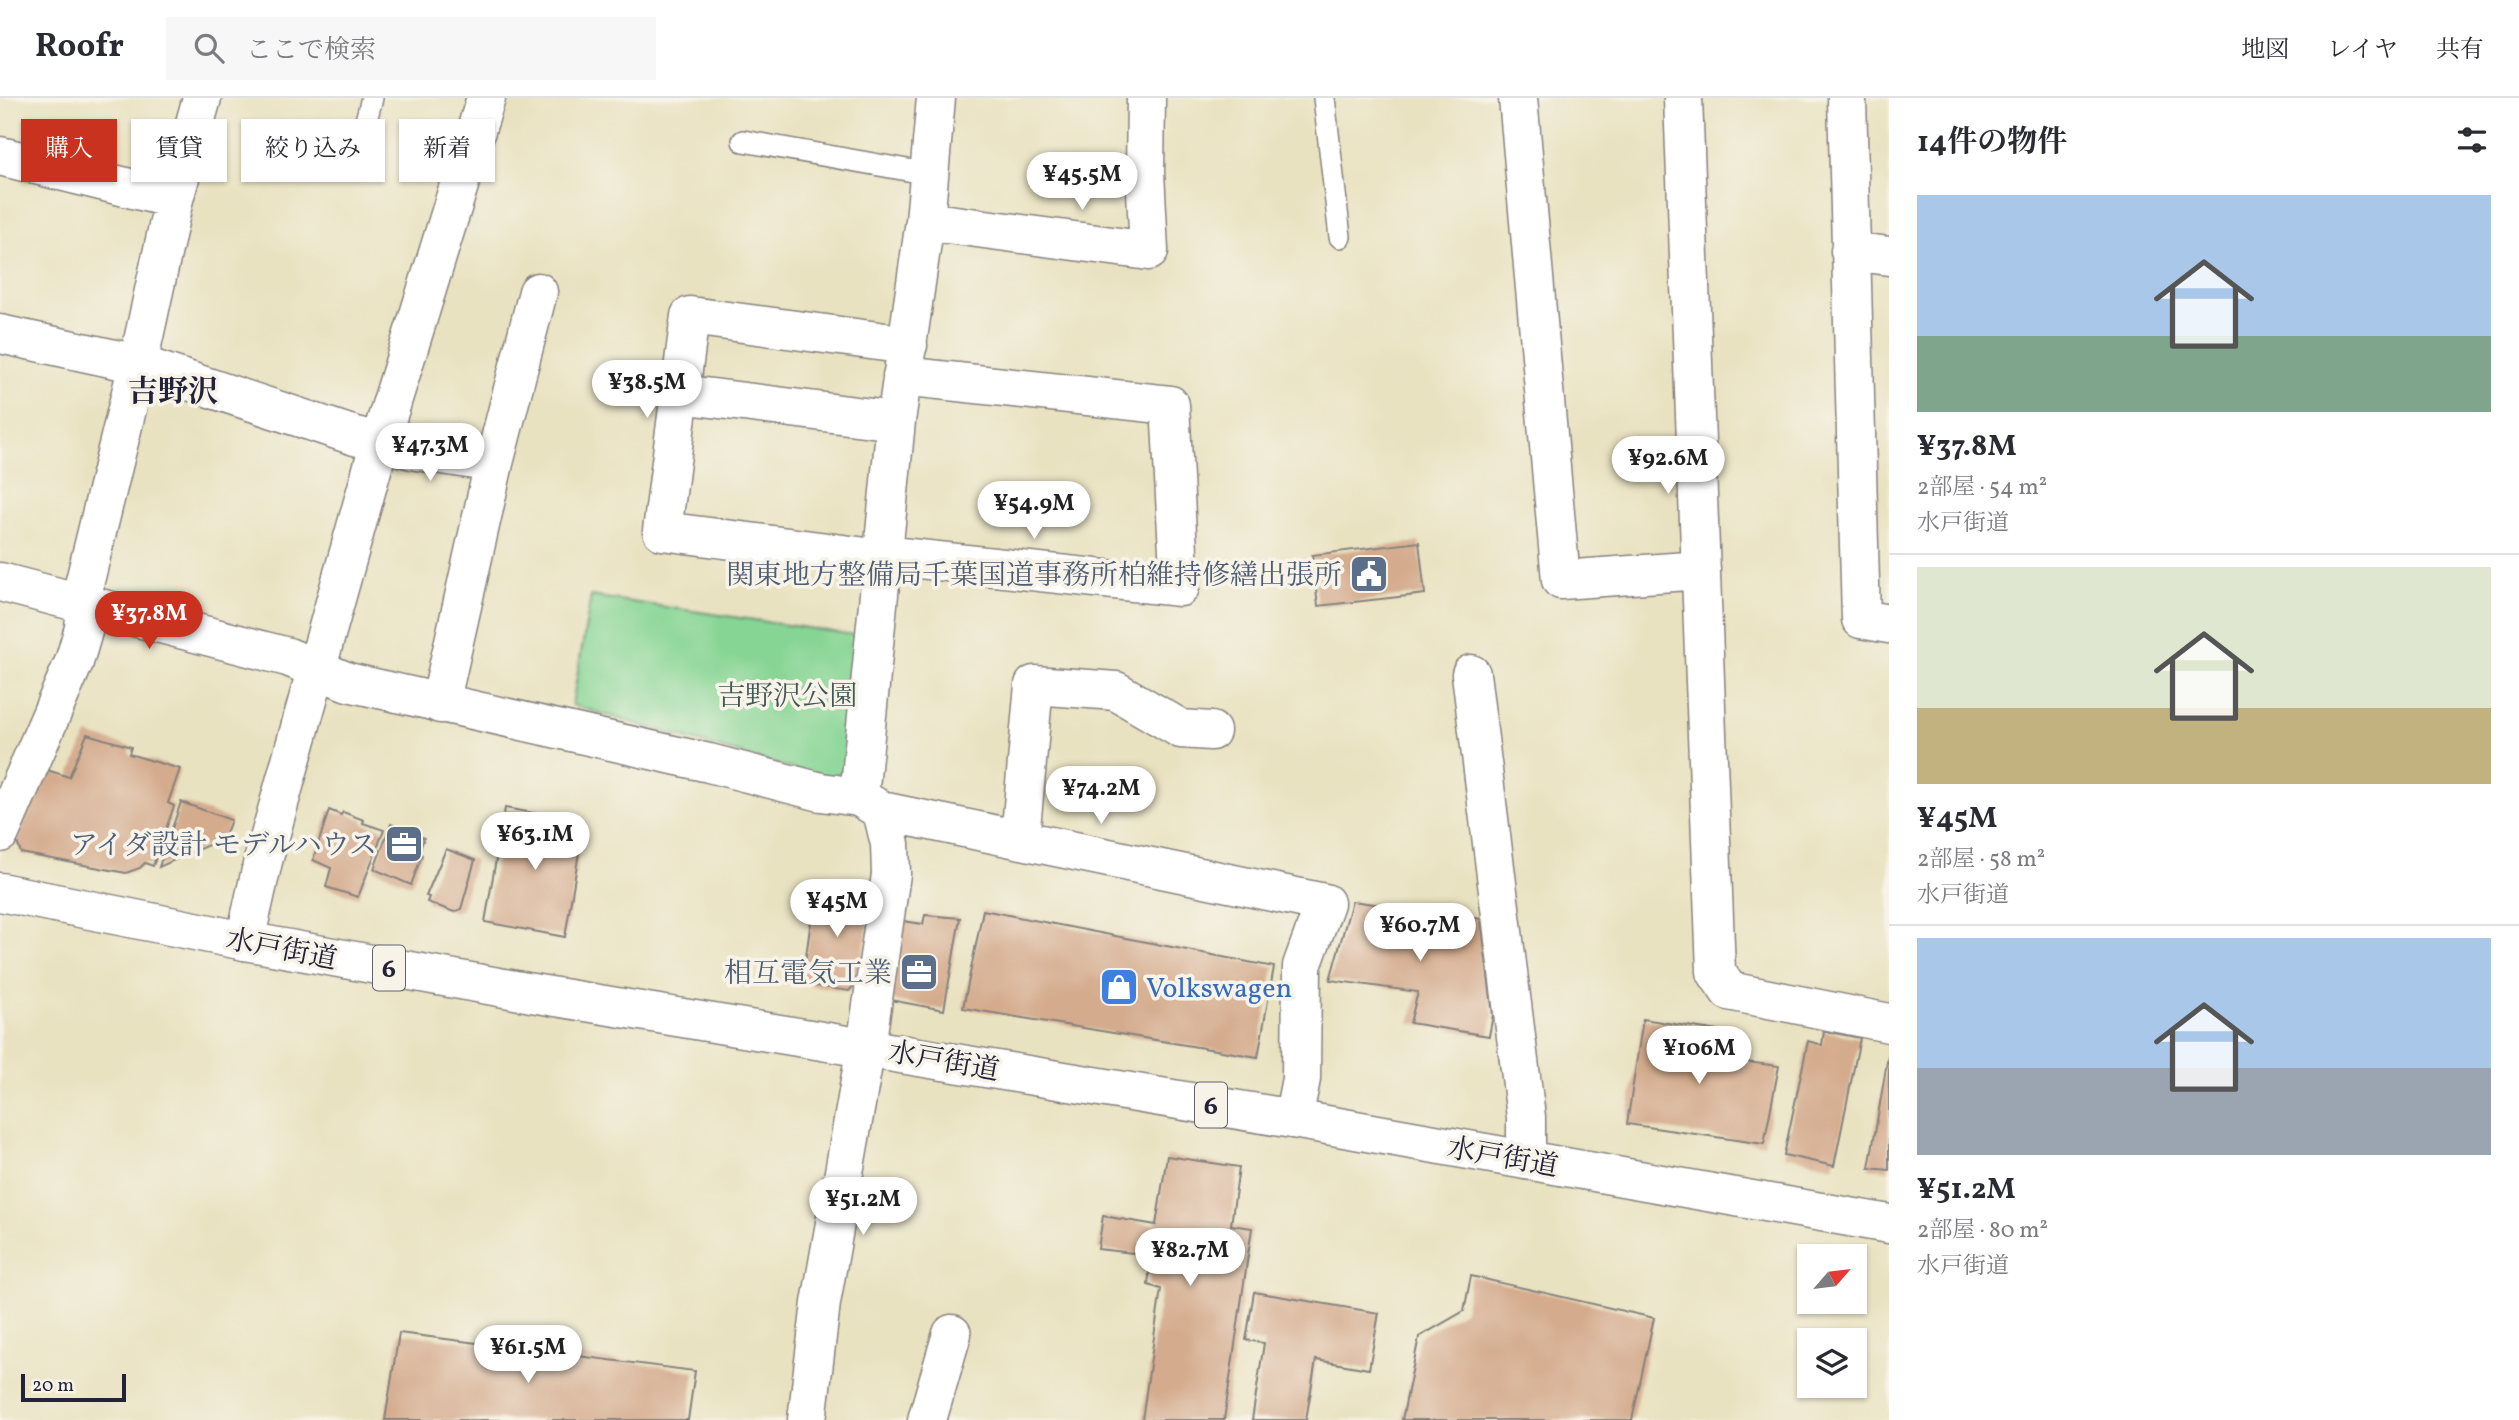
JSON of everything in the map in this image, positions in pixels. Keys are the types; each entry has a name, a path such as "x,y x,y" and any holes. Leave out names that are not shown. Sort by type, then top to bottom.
{"main road":[{"path":"0,833 74,662 84,628 84,585 138,364 174,199 202,98"},
{"path":"245,941 263,861 380,441 486,98"},
{"path":"807,1420 821,1303 866,1047 891,874 890,844 871,804 882,557 896,421 925,222 936,98"},
{"path":"925,222 1149,251 1145,172 1146,98"},
{"path":"1518,98 1561,580 1701,570"},
{"path":"1683,98 1716,972 1729,991 1889,1023"},
{"path":"1847,98 1861,619 1889,624"},
{"path":"0,156 174,199"},
{"path":"1850,251 1889,256"},
{"path":"440,704 494,463 538,292"},
{"path":"690,316 905,361 1170,405 1180,587 882,557 662,531 690,316"},
{"path":"0,334 138,364 355,436 418,451 494,463"},
{"path":"680,394 896,421"},
{"path":"0,582 288,657 348,682 709,763 1020,839 1325,903 1302,966 1301,1079 1293,1119"},
{"path":"1471,674 1526,1117 1527,1160"},
{"path":"1020,839 1034,685 1116,691 1181,729 1212,731"},
{"name":"水戸街道","path":"0,892 245,941 532,993 1293,1119 1889,1224"},
{"path":"927,1420 952,1334"}],"lane":[{"path":"366,119 372,98"},
{"path":"1324,98 1340,237"},
{"path":"743,141 930,174"}],"green space":[{"name":"吉野沢公園","path":"591,596 862,636 853,761 831,780 572,705"}],"building":[{"name":"関東地方整備局千葉国道事務所柏維持修繕出張所","path":"1419,542 1425,594 1318,606 1312,555"},
{"path":"87,734 131,747 129,754 180,769 168,803 174,806 153,866 145,863 126,873 21,853 17,842 44,769 69,777"},
{"path":"181,802 231,820 224,838 159,867"},
{"path":"505,808 584,822 565,937 485,922"},
{"path":"329,810 341,815 343,812 384,830 358,897 326,887 331,868 313,860"},
{"path":"391,824 424,838 419,852 422,855 411,885 374,869"},
{"path":"446,849 475,860 461,909 454,912 427,902 429,897 426,896"},
{"path":"816,886 873,896 859,980 849,991 802,984"},
{"path":"1352,901 1481,919 1493,1015 1489,1036 1410,1023 1418,992 1330,980"},
{"name":"Volkswagen","path":"983,910 1274,967 1258,1057 963,1008"},
{"path":"925,915 960,918 944,1010 890,1000 903,921 923,924"},
{"path":"1643,1019 1725,1032 1721,1059 1779,1066 1764,1144 1627,1124"},
{"path":"1824,1031 1860,1038 1834,1166 1784,1155 1808,1041 1822,1045"},
{"path":"1889,1057 1889,1170 1869,1168"},
{"path":"1167,1156 1239,1167 1231,1225 1252,1228 1224,1420 1142,1420 1161,1289 1148,1285 1151,1255 1098,1249 1103,1216 1156,1225"},
{"path":"1471,1276 1654,1318 1632,1420 1402,1420 1419,1337 1464,1311"},
{"path":"1254,1292 1379,1313 1369,1369 1316,1360 1306,1420 1252,1420 1264,1343 1246,1340"},
{"path":"399,1333 695,1371 688,1420 385,1420"}],"place":[{"name":"関東地方整備局千葉国道事務所柏維持修繕出張所","path":"1369,574"},
{"name":"アイダ設計 モデルハウス","path":"404,844"},
{"name":"相互電気工業","path":"919,972"},
{"name":"Volkswagen","path":"1119,987"}],"district":[{"name":"吉野沢","path":"173,391"}]}
